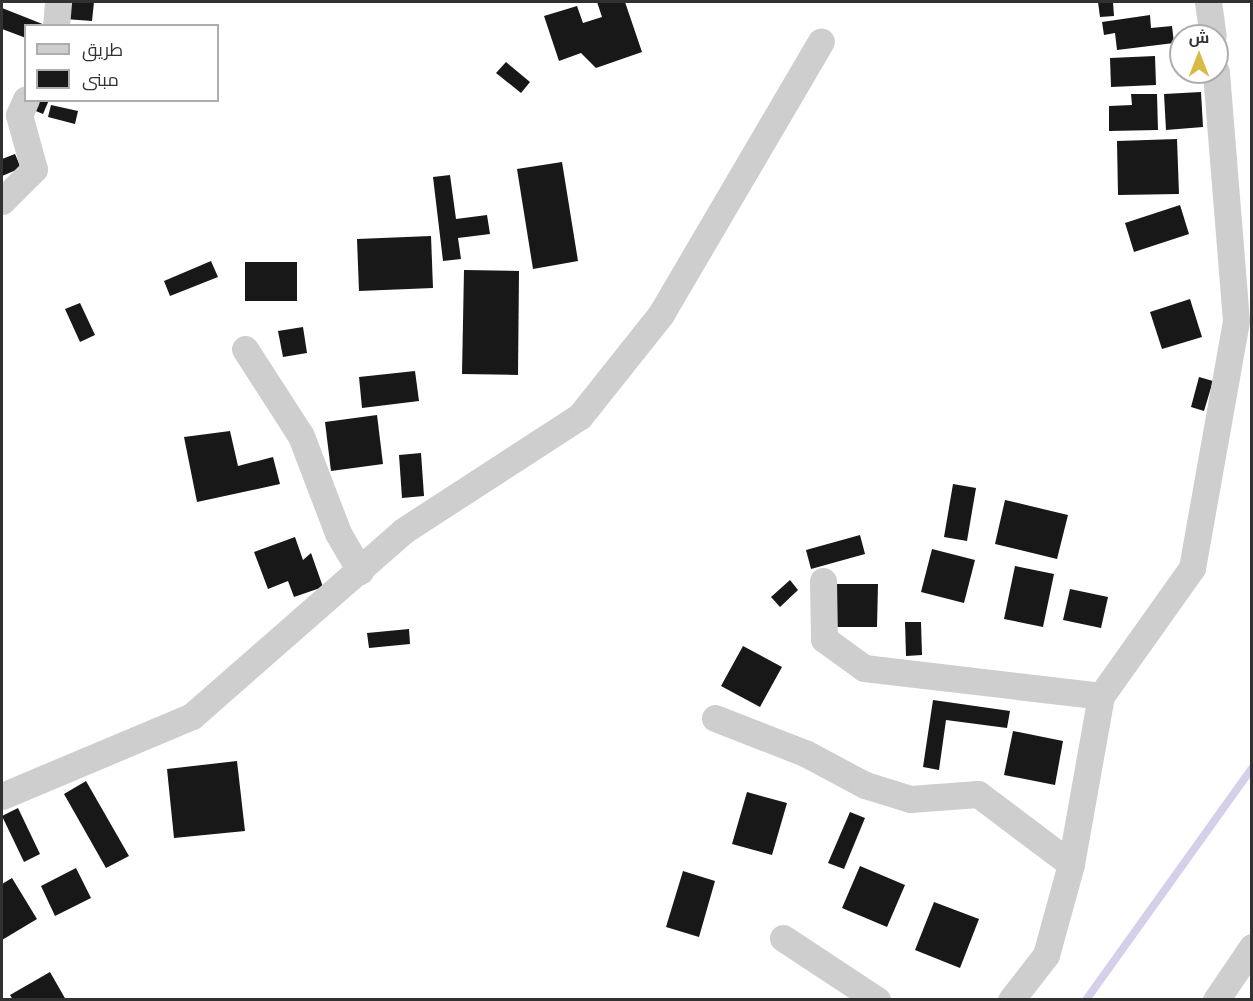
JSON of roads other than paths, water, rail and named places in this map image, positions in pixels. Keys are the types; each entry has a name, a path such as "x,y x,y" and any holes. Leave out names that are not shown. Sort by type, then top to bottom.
{"street":[{"path":"56,24 58,2"},
{"path":"1208,2 1211,24"},
{"path":"2,796 192,716 403,531 580,416 661,314 821,42"},
{"path":"1011,999 1046,955 1071,864 1101,696 1192,567 1214,464 1236,321 1217,84"},
{"path":"2,201 34,169 19,115 25,102"},
{"path":"245,349 301,436 338,533 360,571"},
{"path":"823,581 824,639 864,668 1101,696"},
{"path":"715,718 888,792 910,799 978,794 1071,864"},
{"path":"783,939 877,999"},
{"path":"1216,999 1251,947"}],"waterway":[{"path":"1086,1000 1252,768"}]}
